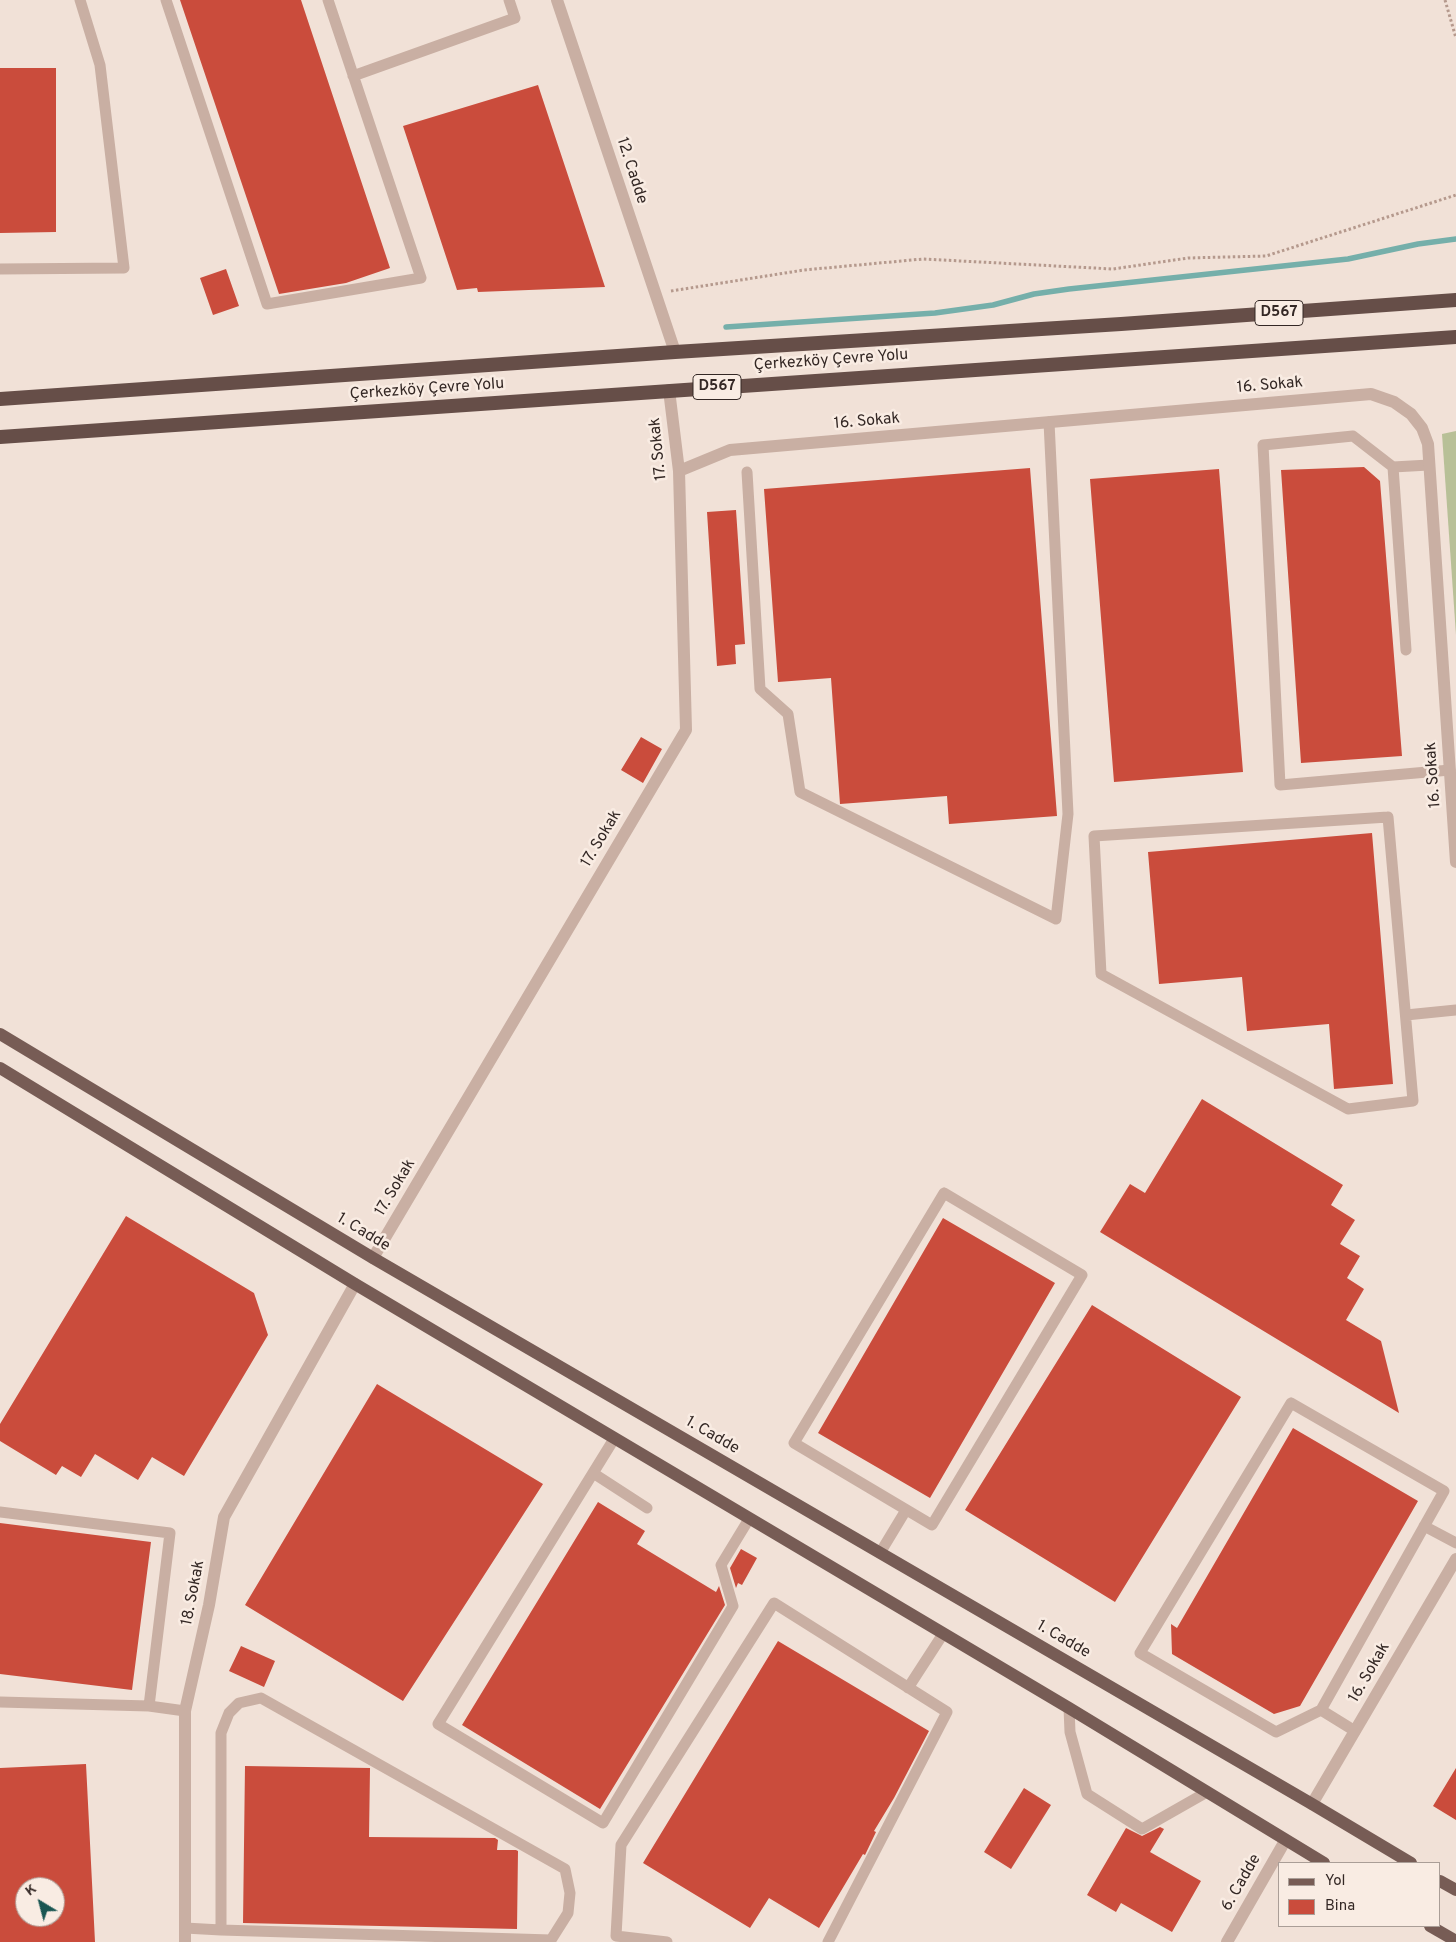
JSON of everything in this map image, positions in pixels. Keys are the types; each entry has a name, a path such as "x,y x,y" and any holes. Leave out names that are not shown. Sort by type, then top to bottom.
{"highway":[{"name":"D567","path":"0,399 1456,300"},
{"name":"Çerkezköy Çevre Yolu","path":"0,437 1151,356 1456,337"}],"main road":[{"name":"1. Cadde","path":"0,1034 373,1258 1409,1862"},
{"path":"0,1068 355,1284 1069,1708 1322,1862"},
{"path":"1441,1881 1456,1890"},
{"path":"1432,1927 1456,1941"}],"street":[{"name":"12. Cadde","path":"557,0 675,352"},
{"name":"17. Sokak","path":"373,1258 686,730 679,470 669,390"},
{"name":"16. Sokak","path":"679,470 730,450 1371,394 1394,402 1411,414 1422,428 1428,444 1456,862"},
{"name":"18. Sokak","path":"185,1942 185,1711 209,1605 224,1517 355,1284"},
{"name":"16. Sokak","path":"1312,1804 1456,1559"},
{"name":"6. Cadde","path":"1226,1942 1285,1841"}],"lane":[{"path":"0,270 124,268 100,65 80,0"},
{"path":"166,0 266,304 420,278 328,0"},
{"path":"353,76 515,18 509,0"},
{"path":"747,472 760,689 788,714 800,792 1056,919 1068,814 1049,422"},
{"path":"1430,465 1393,468 1354,436 1263,445 1280,785 1450,770"},
{"path":"1393,468 1406,650"},
{"path":"1388,817 1406,1015 1413,1101 1348,1109 1101,974 1094,836 1388,817"},
{"path":"1406,1015 1456,1010"},
{"path":"944,1193 1082,1275 932,1525 906,1510 794,1443 944,1193"},
{"path":"1291,1403 1444,1491 1424,1526 1322,1710 1276,1732 1140,1654 1291,1403"},
{"path":"614,1439 438,1724 603,1823 733,1606 721,1565 749,1519"},
{"path":"593,1473 648,1508"},
{"path":"880,1553 906,1510"},
{"path":"0,1512 170,1533 149,1706"},
{"path":"1424,1526 1456,1544"},
{"path":"667,1942 616,1936 621,1845 774,1603 947,1712 828,1942"},
{"path":"908,1688 943,1634"},
{"path":"185,1928 222,1930 551,1940 568,1913 570,1893 565,1869 261,1698 239,1703 230,1713 221,1733 222,1930"},
{"path":"0,1702 149,1706 185,1711"},
{"path":"1069,1708 1070,1732 1087,1794 1142,1829 1207,1792"},
{"path":"1322,1710 1355,1731"}],"path":[{"path":"1445,0 1456,38"},
{"path":"655,293 804,270 923,259 1113,269 1188,258 1266,256 1456,195"}],"green space":[{"path":"1456,431 1456,635 1442,434"}],"building":[{"path":"180,0 301,0 390,268 346,283 279,294"},
{"path":"0,68 56,68 56,232 0,233"},
{"path":"538,85 605,287 478,292 477,288 457,290 403,126"},
{"path":"226,269 239,306 213,315 200,278"},
{"path":"1364,467 1380,481 1402,756 1301,763 1281,470"},
{"path":"1030,468 1057,816 949,824 947,796 840,804 831,678 778,682 764,489"},
{"path":"1219,469 1243,772 1114,782 1090,479"},
{"path":"736,510 745,644 735,645 736,664 717,666 707,512"},
{"path":"641,737 662,749 643,783 621,770"},
{"path":"1372,833 1393,1084 1334,1089 1329,1024 1247,1031 1242,977 1159,984 1148,852"},
{"path":"1202,1099 1343,1185 1331,1205 1355,1220 1340,1244 1360,1256 1347,1278 1364,1289 1346,1320 1381,1341 1399,1413 1100,1232 1130,1184 1145,1193"},
{"path":"126,1216 254,1293 268,1335 184,1476 152,1457 138,1480 95,1454 81,1477 62,1466 56,1475 0,1441 0,1424"},
{"path":"943,1218 1055,1283 930,1498 818,1433"},
{"path":"1092,1305 1241,1397 1115,1602 965,1510"},
{"path":"377,1384 543,1484 403,1701 245,1605"},
{"path":"1293,1428 1418,1501 1300,1706 1274,1714 1172,1654 1171,1624 1177,1628"},
{"path":"598,1502 645,1531 637,1544 716,1592 719,1586 725,1605 600,1809 462,1725"},
{"path":"0,1523 151,1542 132,1690 0,1674"},
{"path":"741,1549 757,1558 742,1585 738,1583 736,1588 730,1568"},
{"path":"778,1641 929,1731 894,1798 874,1831 876,1832 865,1855 863,1854 819,1928 769,1898 750,1928 643,1863"},
{"path":"241,1646 275,1661 264,1687 229,1671"},
{"path":"86,1764 95,1942 0,1942 0,1768"},
{"path":"245,1766 370,1768 369,1837 495,1838 498,1840 497,1850 518,1851 517,1929 243,1923"},
{"path":"1456,1768 1456,1820 1433,1806"},
{"path":"1024,1788 1051,1805 1011,1869 984,1852"},
{"path":"1160,1827 1164,1829 1150,1852 1201,1881 1172,1932 1121,1903 1116,1912 1087,1895 1126,1828 1142,1836"}],"waterway":[{"path":"726,327 935,313 993,305 1034,294 1069,289 1348,259 1418,244 1456,239"}]}
